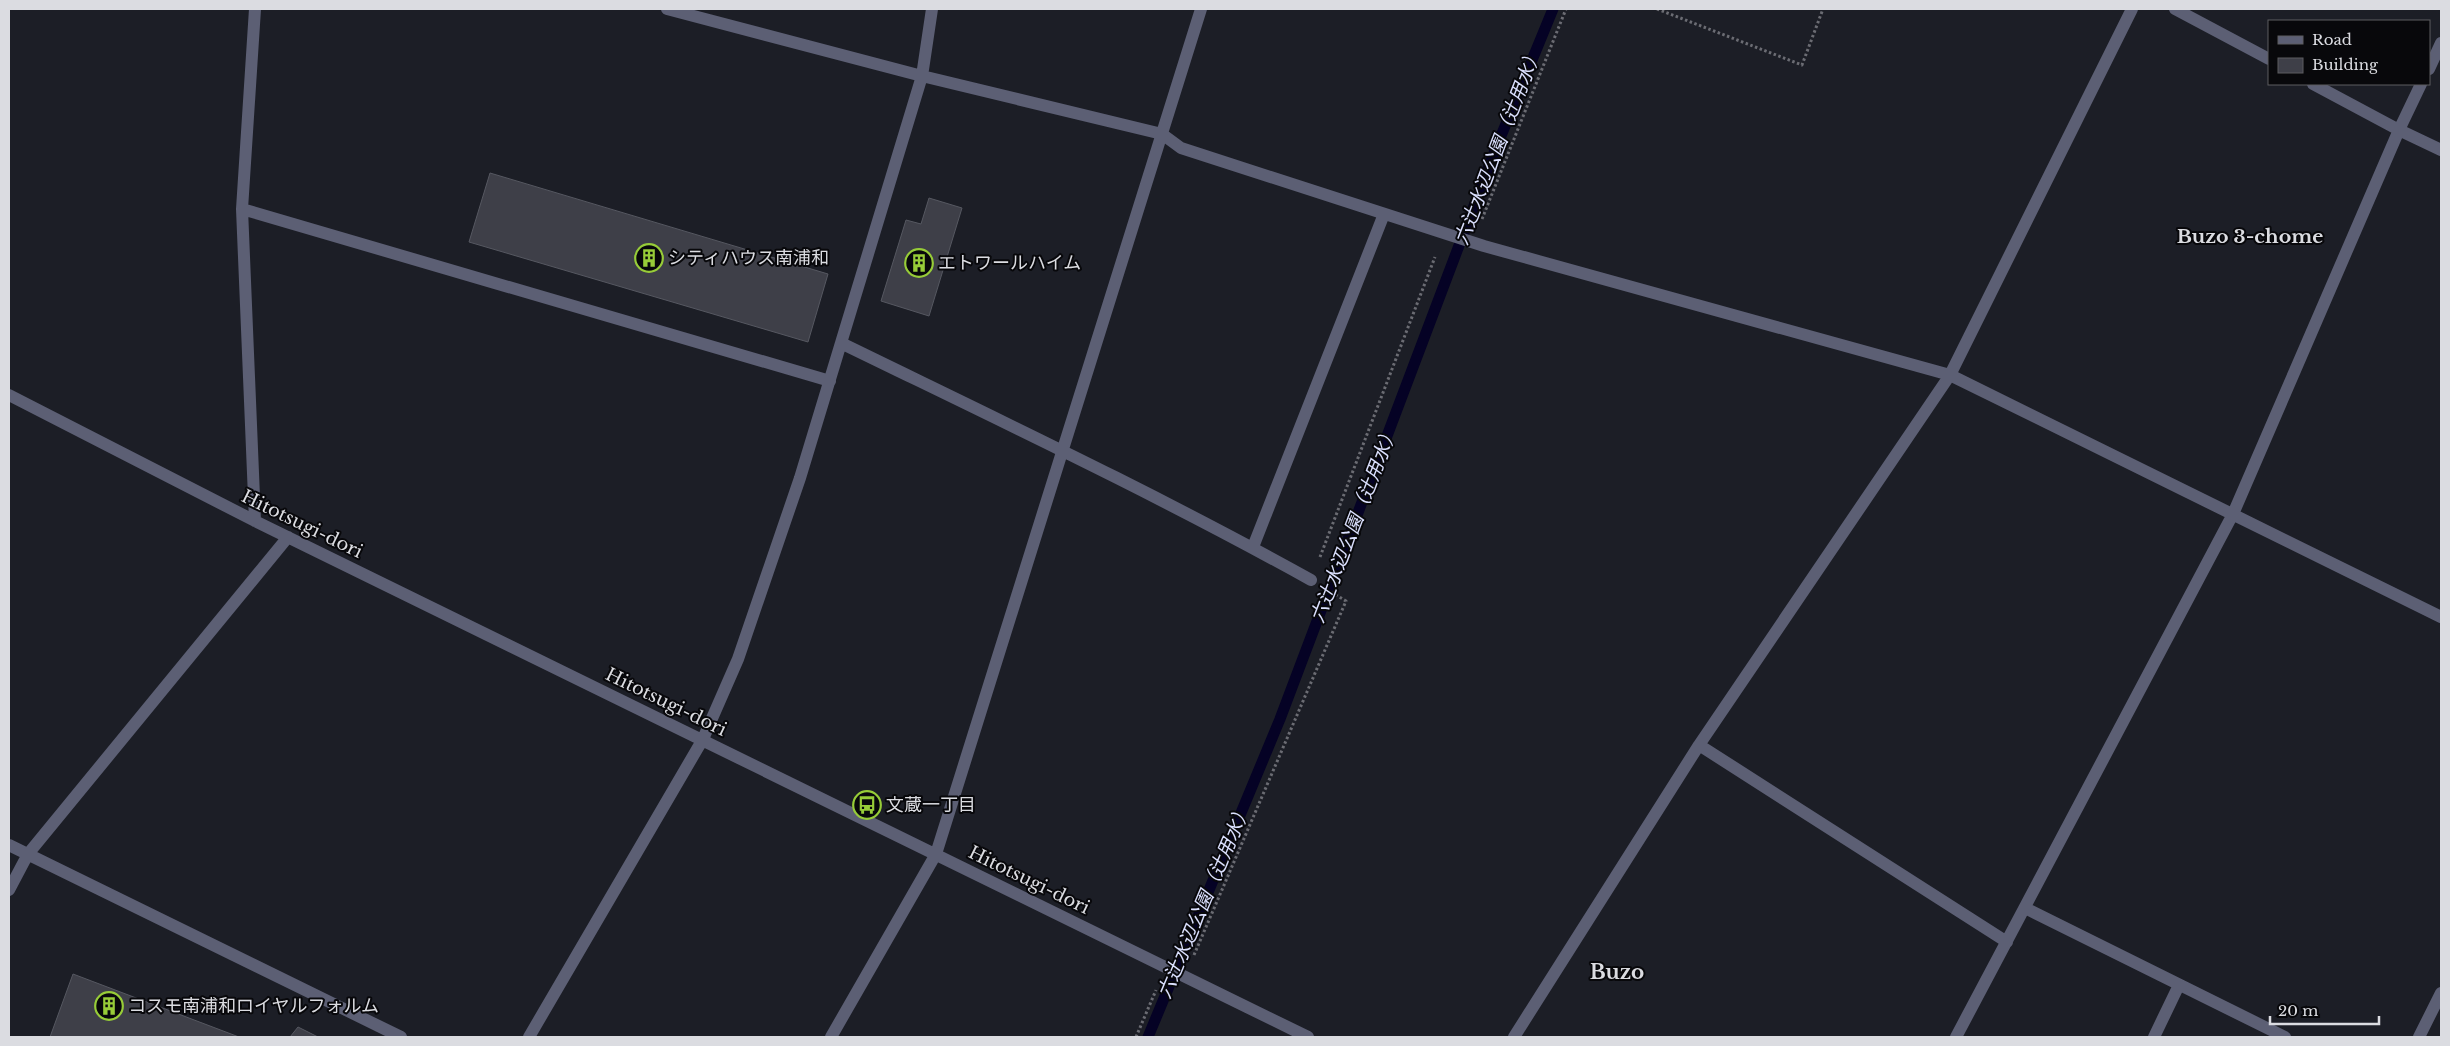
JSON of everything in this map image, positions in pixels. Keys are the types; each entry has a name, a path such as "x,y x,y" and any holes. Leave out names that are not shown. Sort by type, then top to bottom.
{"street":[{"path":"255,9 242,209 255,521"},
{"path":"668,9 922,76 1162,134 1181,148 1448,235 1950,376 2441,617"},
{"path":"529,1037 703,740 738,659 800,478 922,76 932,9"},
{"path":"832,1037 936,854 1201,9"},
{"path":"1514,1037 1699,745 1950,376 2132,9"},
{"path":"2175,9 2268,59"},
{"path":"2430,67 2441,44"},
{"path":"2316,85 2399,130 2441,150"},
{"path":"1956,1037 2232,514 2399,130 2422,85"},
{"path":"242,209 830,381"},
{"path":"1252,548 1384,214"},
{"path":"842,343 1062,451 1311,580"},
{"name":"Hitotsugi-dori","path":"9,395 255,521 1308,1037"},
{"path":"9,890 28,854 288,537"},
{"path":"1699,745 2006,942"},
{"path":"9,845 402,1037"},
{"path":"2025,908 2285,1037"},
{"path":"2154,1037 2179,985"},
{"path":"2419,1037 2441,993"}],"path":[{"path":"1471,242 1566,9"},
{"path":"1657,9 1802,64 1823,9"},
{"path":"1136,1037 1166,967"}],"building":[{"name":"シティハウス南浦和","path":"490,173 828,274 808,342 469,242"},
{"name":"エトワールハイム","path":"929,198 962,208 929,316 881,301 906,220 921,224"},
{"name":"コスモ南浦和ロイヤルフォルム","path":"73,974 239,1037 50,1037"},
{"name":"コスモ南浦和ロイヤルフォルム","path":"298,1027 318,1037 290,1037"}],"waterway":[{"name":"六辻水辺公園（辻用水）","path":"1148,1037 1280,719 1494,153 1553,9"}],"place":[{"name":"シティハウス南浦和","path":"649,258"},
{"name":"エトワールハイム","path":"919,263"},
{"name":"文蔵一丁目","path":"867,805"},
{"name":"コスモ南浦和ロイヤルフォルム","path":"109,1006"}],"district":[{"name":"Buzo 3-chome","path":"2250,236"},
{"name":"Buzo","path":"1617,972"}]}
